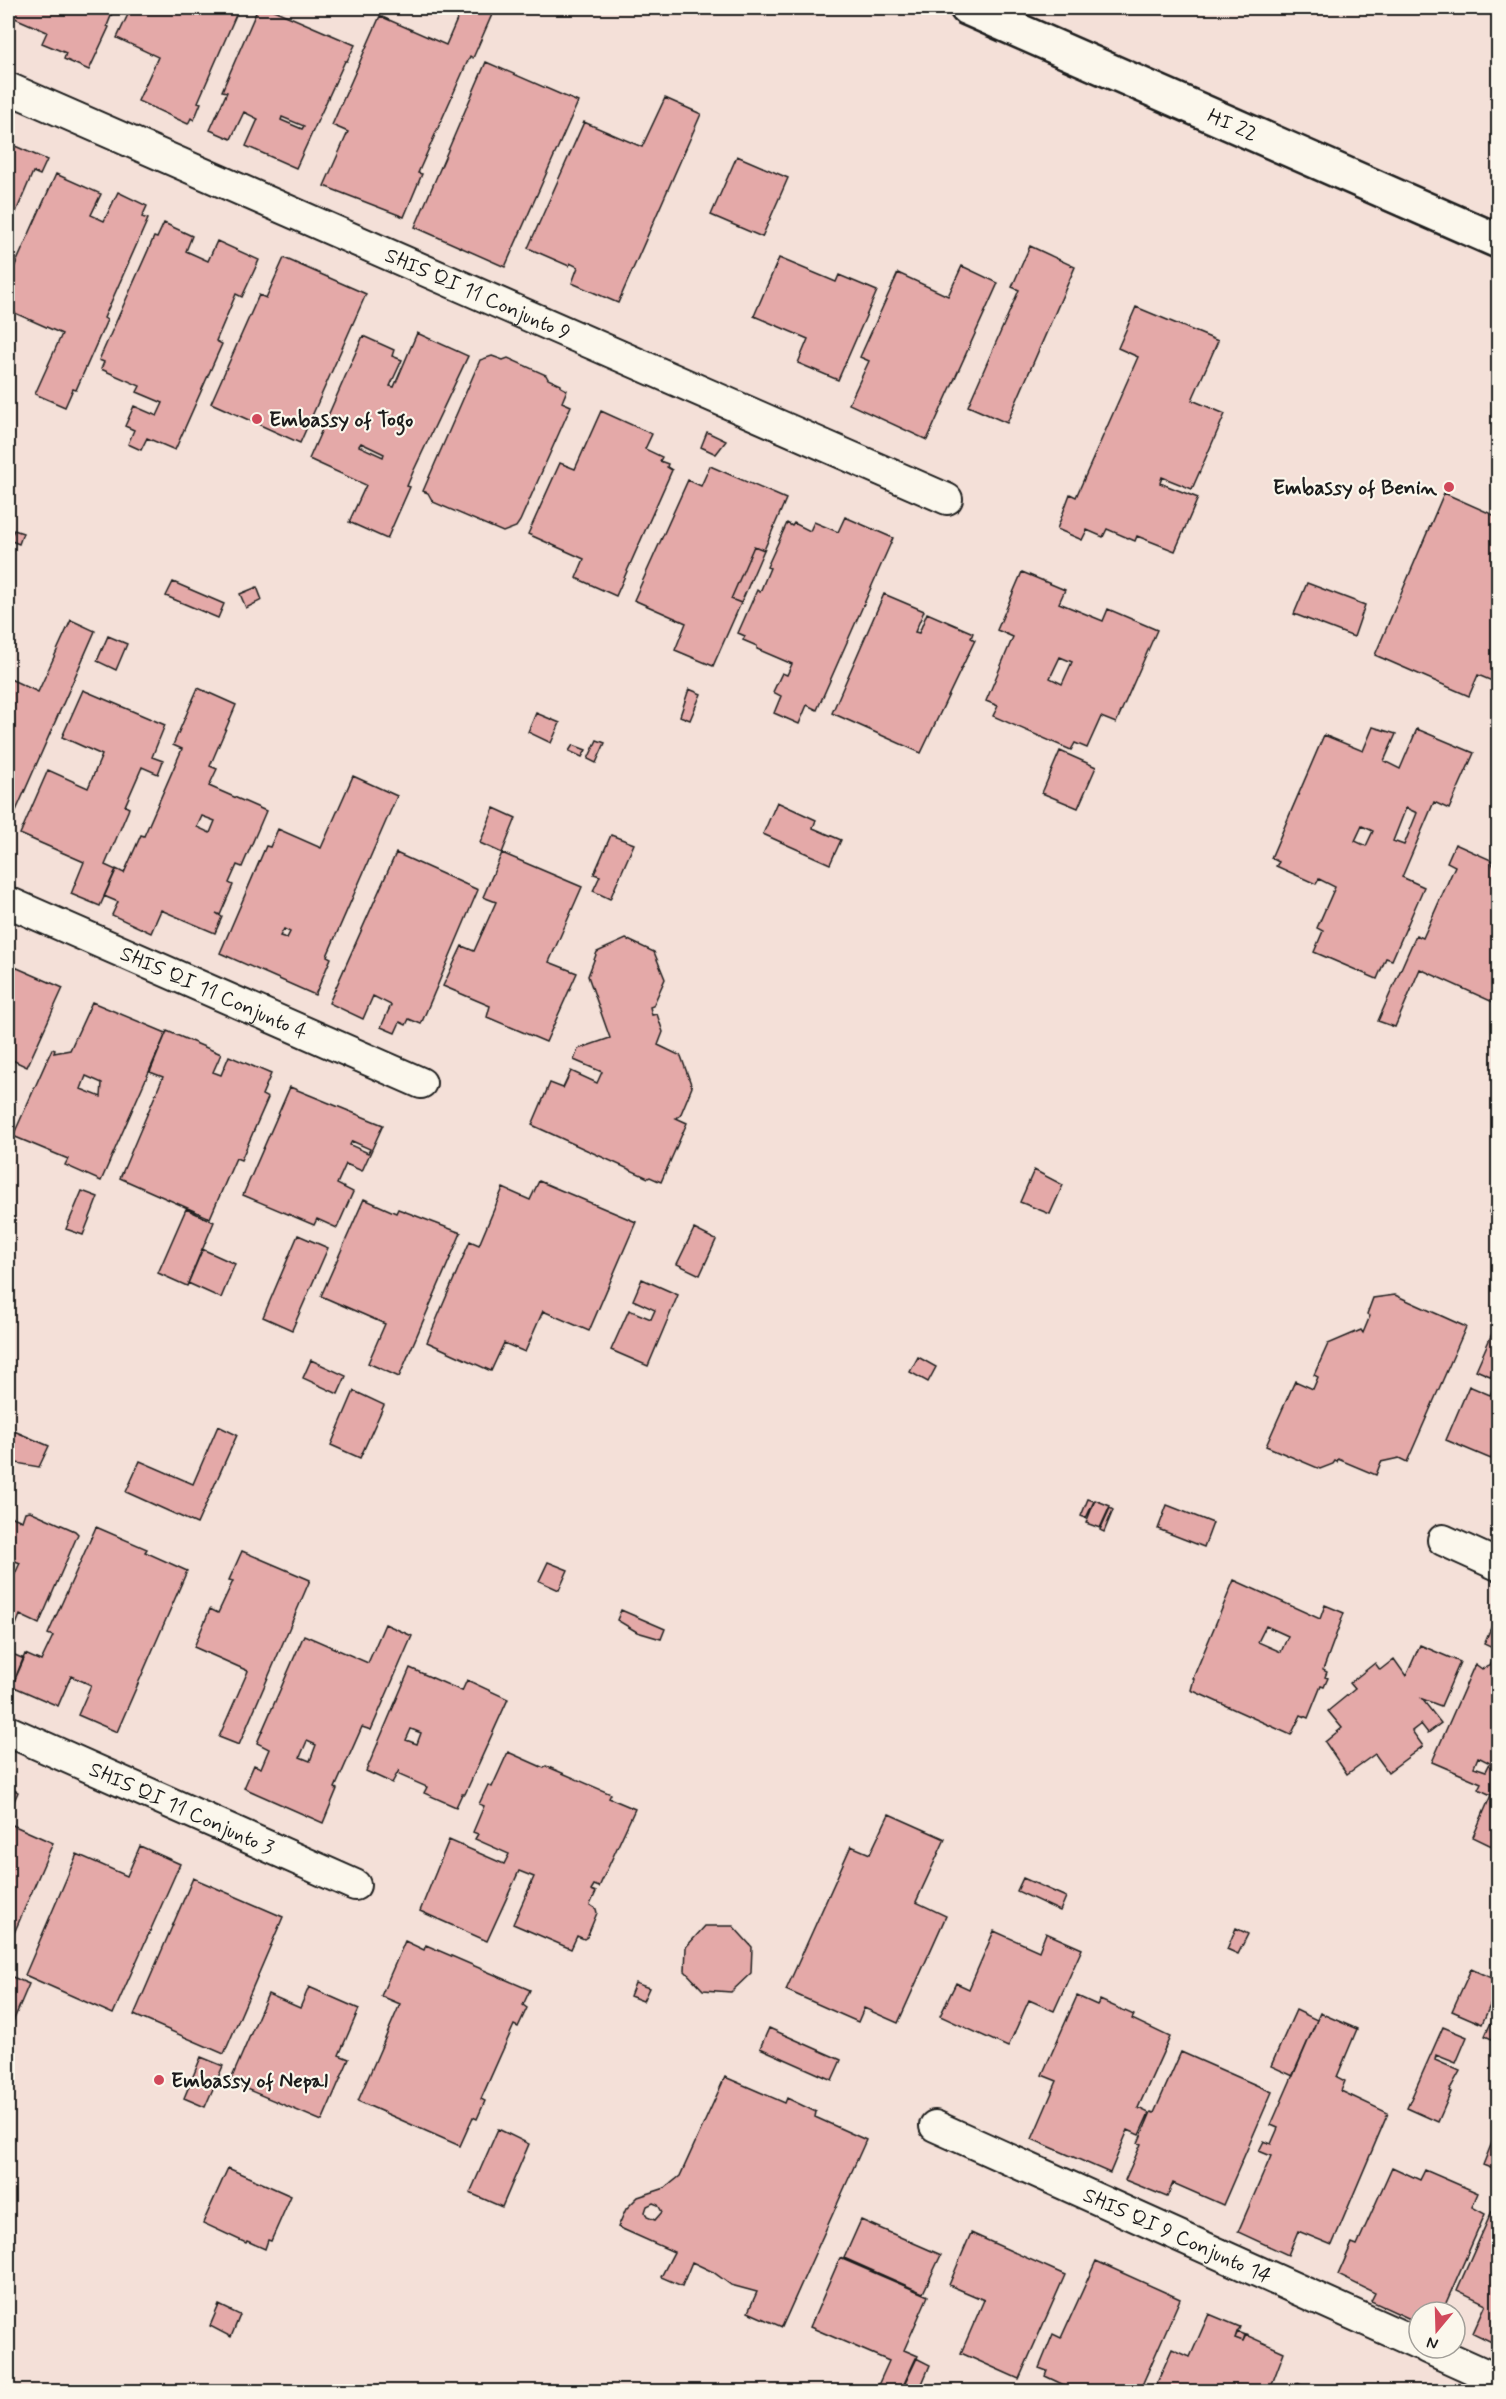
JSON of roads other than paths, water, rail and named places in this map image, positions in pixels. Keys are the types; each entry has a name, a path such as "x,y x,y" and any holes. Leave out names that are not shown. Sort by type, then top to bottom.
{"street":[{"name":"HI 22","path":"967,8 1498,241"},
{"name":"SHIS QI 11 Conjunto 9","path":"8,88 947,499"},
{"name":"SHIS QI 11 Conjunto 4","path":"8,902 421,1083"},
{"path":"1443,1540 1498,1565"},
{"name":"SHIS QI 11 Conjunto 3","path":"8,1731 355,1885"},
{"name":"SHIS QI 9 Conjunto 14","path":"935,2126 1407,2339"},
{"path":"1454,2360 1498,2380"}],"place":[{"name":"Embassy of Togo","path":"257,419"},
{"name":"Embassy of Benin","path":"1449,487"},
{"name":"Embassy of Nepal","path":"159,2080"}]}
